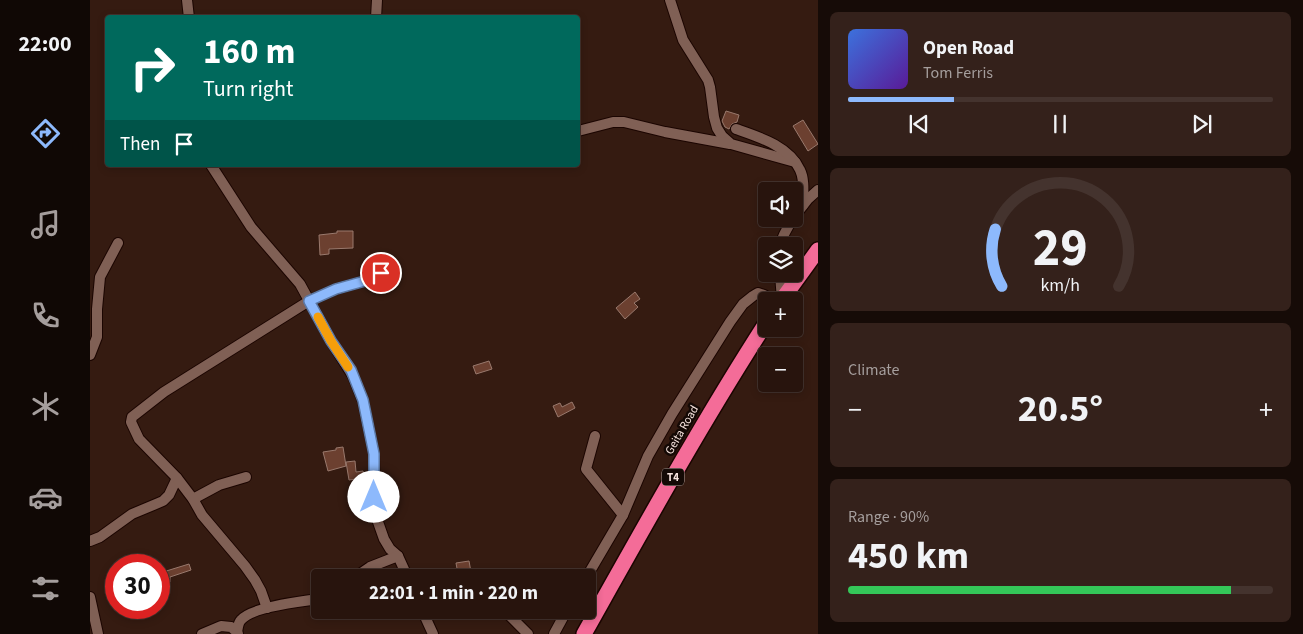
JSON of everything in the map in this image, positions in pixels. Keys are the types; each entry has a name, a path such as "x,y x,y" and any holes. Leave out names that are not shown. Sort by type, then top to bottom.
{"highway":[{"path":"786,292 818,250"},
{"name":"Geita Road","path":"584,634 711,411 758,336"}],"street":[{"path":"186,0 188,15"},
{"path":"376,15 377,0"},
{"path":"670,0 683,40 708,80 717,128 722,136 731,144"},
{"path":"580,130 613,122 624,122 665,132 731,144 795,162"},
{"path":"736,129 777,146 789,154 800,169 802,182"},
{"path":"213,167 251,227 300,284 331,341 351,370 363,400 374,454 374,511 384,539 390,549 398,556 404,569"},
{"path":"803,205 818,190"},
{"path":"90,355 97,337 100,277 118,243"},
{"path":"267,608 255,580 202,515 193,499 177,478 139,439 131,422 132,417 164,392 309,301 336,289 372,279 381,273"},
{"path":"591,569 622,515 648,456 672,414 730,322 743,304 758,293"},
{"path":"595,436 586,469 622,515"},
{"path":"193,499 220,485 246,476"},
{"path":"90,541 100,537 132,514 163,502 169,495 177,478"},
{"path":"367,569 398,556"},
{"path":"90,597 98,634"},
{"path":"238,633 238,625 243,618 255,612 267,608 311,601"},
{"path":"425,619 429,633"},
{"path":"513,619 528,634"},
{"path":"554,634 562,619"},
{"path":"202,634 221,626 231,627 238,633"}],"building":[{"path":"726,111 739,115 737,122 732,124 729,129 725,127 722,121"},
{"path":"803,120 818,144 808,151 793,126"},
{"path":"337,231 353,231 353,248 329,249 329,254 320,255 319,235 337,233"},
{"path":"635,292 640,299 634,303 638,307 625,319 616,308"},
{"path":"489,361 492,369 476,374 473,366"},
{"path":"572,402 575,408 558,417 553,406 560,403 562,407"},
{"path":"343,447 346,466 328,471 323,452"},
{"path":"355,461 356,472 363,471 364,478 349,480 346,462"},
{"path":"469,561 470,569 457,569 456,563"},
{"path":"189,564 191,570 170,577 170,570"}],"slow traffic":[{"path":"318,317 337,352 348,367"}],"route":[{"path":"374,497 374,454 363,400 351,370 337,352 309,301 336,289 372,279 381,273"}]}
